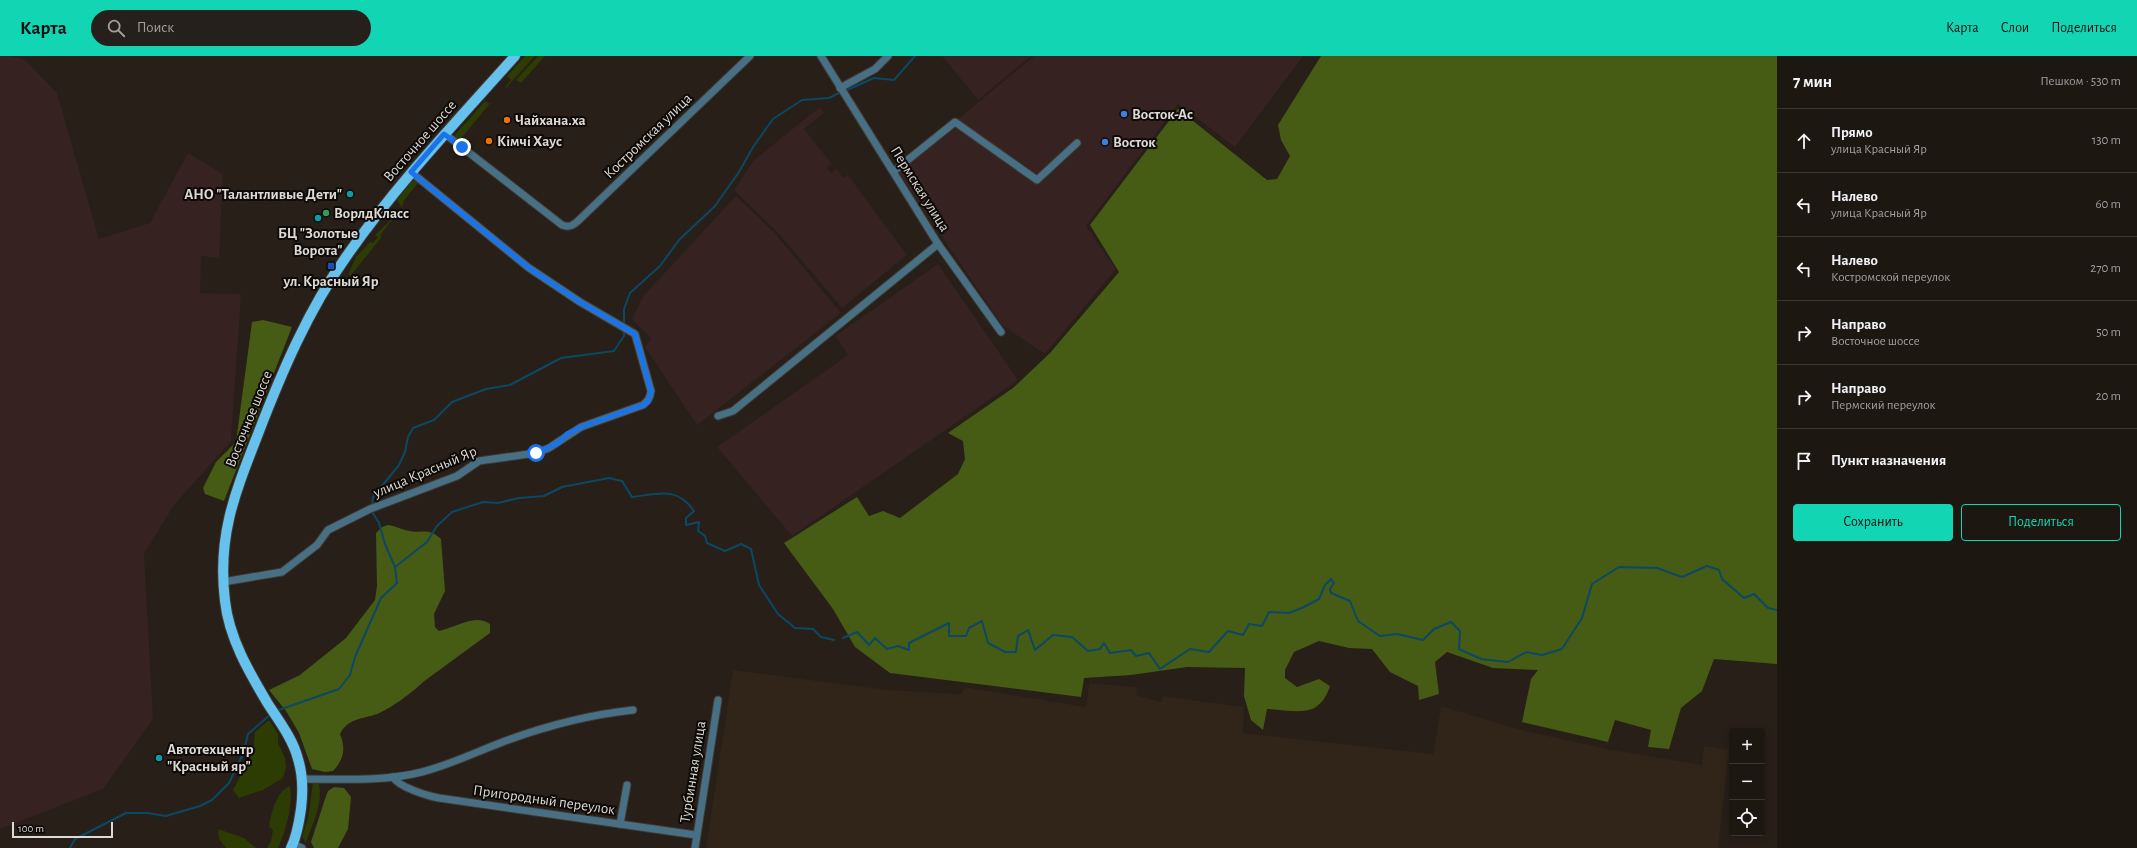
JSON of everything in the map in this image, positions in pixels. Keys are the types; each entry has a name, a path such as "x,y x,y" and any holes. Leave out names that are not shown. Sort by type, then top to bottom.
{"main road":[{"name":"Восточное шоссе","path":"295,847 302,800 298,760 282,725 267,701 236,643 227,615 222,557 227,520 236,490 274,393 313,310 337,270 374,218 411,172 515,56"}],"street":[{"name":"Костромская улица","path":"444,134 562,225 567,227 577,222 750,56"},
{"name":"Пермская улица","path":"821,56 938,244 1001,332"},
{"path":"840,88 875,69 888,56"},
{"path":"894,172 954,122 1037,180 1077,143"},
{"name":"улица Красный Яр","path":"223,582 282,572 317,545 328,530 370,509 457,476 479,461 536,453 549,448 581,427 648,402 651,391 635,334 580,302 529,268 411,172"},
{"path":"718,416 733,411 938,244"},
{"name":"Турбинная улица","path":"695,848 718,700"},
{"path":"301,779 354,781 393,777 443,765 502,742 559,724 607,713 633,710"},
{"name":"Пригородный переулок","path":"393,777 397,783 426,795 696,835"},
{"path":"620,824 627,785"}],"shaded area":[{"path":"0,56 12,56 25,60 57,93 99,239 150,223 188,153 223,174 219,258 201,256 200,293 241,294 231,441 174,505 144,554 153,719 103,789 0,829"},
{"path":"942,56 1031,56 978,100"},
{"path":"1034,56 1303,56 1235,147 1178,104 1086,226 1116,269 1045,354 1002,325 897,170"},
{"path":"820,107 824,113 804,129 832,164 827,168 831,173 836,169 844,178 848,175 907,255 842,308 779,234 734,190 754,160"},
{"path":"736,196 774,232 841,313 697,425 645,347 651,339 632,319 644,295"},
{"path":"938,264 1018,380 792,536 717,447 848,355 835,336"},
{"path":"733,670 888,690 962,694 964,687 1086,707 1089,683 1137,687 1136,695 1161,702 1163,696 1244,707 1243,733 1433,754 1441,706 1521,730 1608,749 1702,765 1704,746 1729,750 1718,848 706,848"}],"green space":[{"path":"525,56 535,56 506,88 505,87 511,80 507,76"},
{"path":"538,56 545,56 521,83 516,80"},
{"path":"1321,56 1777,56 1777,664 1714,659 1702,691 1681,708 1669,749 1648,747 1651,730 1615,720 1608,742 1522,722 1531,679 1538,670 1493,668 1447,652 1435,662 1439,694 1419,700 1418,686 1390,672 1372,649 1349,648 1319,641 1294,652 1285,670 1285,678 1297,687 1319,679 1330,686 1325,697 1320,704 1305,711 1267,709 1263,730 1251,720 1244,696 1245,668 1187,667 1131,675 1084,678 1081,697 890,673 855,647 833,609 784,543 857,497 869,516 883,511 900,518 958,474 965,459 963,441 948,433 1013,388 1050,353 1119,272 1090,225 1178,109 1267,180 1277,179 1290,156 1281,140 1278,125"},
{"path":"485,101 490,104 458,142 455,135"},
{"path":"413,180 418,183 404,200 402,208 397,200"},
{"path":"396,215 381,234 381,238 351,275 348,275 356,257 370,242 373,243 378,237 375,235"},
{"path":"263,320 292,327 224,501 205,494 203,488 216,462 236,442 252,322"},
{"path":"388,525 415,532 429,532 441,539 445,591 434,614 435,627 439,631 465,622 478,620 490,624 490,633 395,704 382,712 356,720 347,725 340,734 343,744 342,758 333,771 325,772 312,769 299,733 286,711 269,690 300,675 346,638 375,600 377,586 376,533 382,527"},
{"path":"269,720 278,734 278,743 285,758 286,768 283,778 263,790 239,798 233,790 253,752 255,732"},
{"path":"317,779 320,794 319,803 306,843 302,837 308,819 313,782"},
{"path":"290,786 290,809 281,841 278,848 267,848 271,841 273,830 269,827 275,804 281,793"},
{"path":"334,787 344,788 351,797 348,829 338,848 314,848 311,842 326,796 328,791"},
{"path":"218,829 244,838 256,848 226,848 219,839"}],"waterway":[{"path":"845,91 874,78 894,80 915,56"},
{"path":"624,326 624,309 630,293 660,266 679,240 715,206 773,119 802,100 829,98 841,92"},
{"path":"372,506 373,497 399,465 405,452 408,437 413,428 434,420 452,402 486,389 510,385 561,358 614,351 624,336 624,330"},
{"path":"276,711 339,689 350,675 355,657 381,598 397,583 395,567 427,542 437,526 452,512 483,502 498,503 519,498 544,496 562,487 609,478 622,481 632,497 666,494 674,495 688,503 694,511 686,518 686,525 699,522 698,531 705,536 707,543 725,551 741,544 751,549 759,585 778,614 795,628 813,629 821,637 834,640"},
{"path":"371,510 379,523 385,544 395,567"},
{"path":"843,638 857,632 869,645 875,638 887,649 898,646 909,650 909,643 949,623 949,636 966,636 969,628 982,621 988,643 1005,652 1016,652 1018,636 1028,630 1035,650 1053,635 1072,637 1088,651 1100,649 1104,643 1110,653 1131,650 1136,656 1149,653 1160,669 1190,649 1209,652 1228,631 1243,635 1249,624 1262,626 1269,612 1289,613 1304,607 1319,599 1325,585 1331,579 1334,583 1330,589 1331,593 1350,601 1358,621 1380,636 1397,634 1423,640 1434,629 1451,622 1460,631 1459,649 1481,659 1508,662 1526,652 1542,655 1562,649 1582,618 1592,584 1619,567 1657,568 1682,577 1707,566 1719,570 1722,579 1744,598 1754,594 1768,608 1777,610"},
{"path":"70,848 75,839 126,813 147,813 166,816 200,806 212,800 229,783 243,754 248,734 271,714"}],"place":[{"name":"Восток-Ас","path":"1124,114"},
{"name":"Чайхана.ха","path":"507,120"},
{"name":"Кiмчi Хаус","path":"489,141"},
{"name":"Восток","path":"1105,142"},
{"name":"АНО \"Талантливые Дети\"","path":"350,194"},
{"name":"ВорлдКласс","path":"326,213"},
{"name":"БЦ \"Золотые Ворота\"","path":"318,218"},
{"name":"ул. Красный Яр","path":"331,266"},
{"name":"Автотехцентр \"Красный яр\"","path":"159,758"}],"route":[{"path":"462,147 444,134 411,172 529,268 580,302 635,334 651,391 648,402 643,405 581,427 567,434 558,443 536,453"}]}
